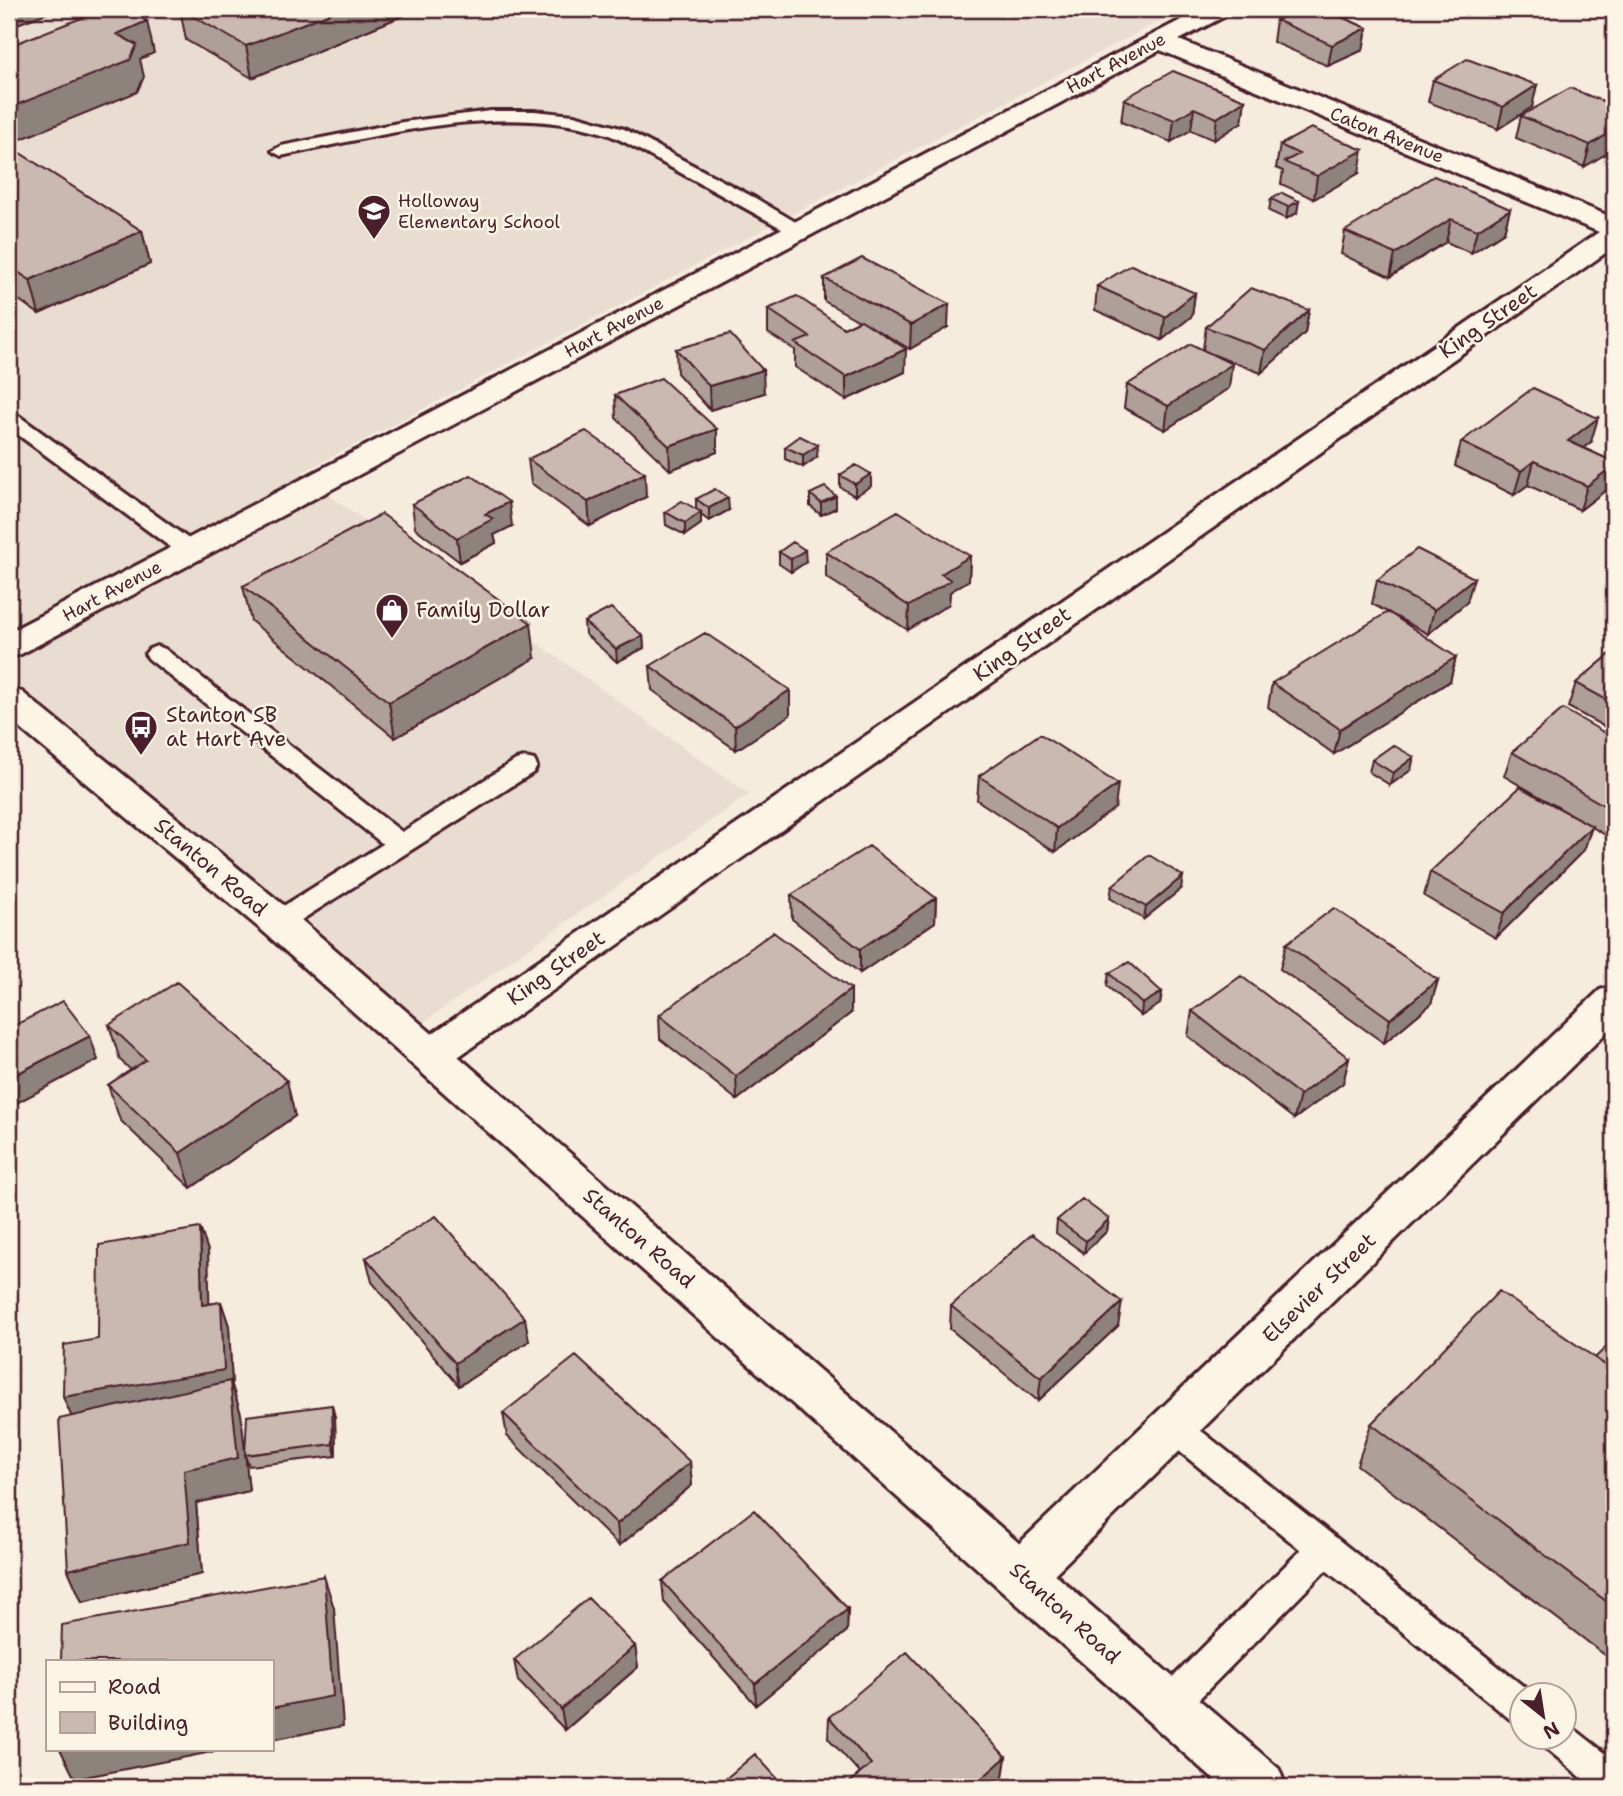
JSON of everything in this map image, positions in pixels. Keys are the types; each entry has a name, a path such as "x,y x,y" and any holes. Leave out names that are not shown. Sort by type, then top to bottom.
{"street":[{"name":"Hart Avenue","path":"9,646 1217,9"},
{"name":"Caton Avenue","path":"1159,41 1614,229"},
{"name":"King Street","path":"431,1055 1614,234"},
{"name":"Stanton Road","path":"9,701 278,922 1260,1787"},
{"name":"Elsevier Street","path":"1021,1574 1614,1001"}],"lane":[{"path":"281,151 390,130 478,119 534,117 578,120 613,130 799,230"},
{"path":"9,418 189,550"},
{"path":"157,654 400,844"},
{"path":"278,922 525,766"},
{"path":"1174,1428 1508,1697"},
{"path":"1169,1705 1324,1549"},
{"path":"1574,1750 1614,1782"}],"shaded area":[{"name":"Holloway Elementary School","path":"9,9 1182,9 299,474 749,794 421,1024 9,682"}],"building":[{"path":"105,9 124,9 147,21 117,34 137,45 130,60 9,108 9,46"},
{"path":"180,9 340,9 246,46"},
{"path":"1300,9 1348,9 1336,15 1367,28 1332,45 1276,20"},
{"path":"1467,59 1537,85 1503,107 1433,80"},
{"path":"1173,71 1245,100 1217,118 1194,108 1174,120 1124,99"},
{"path":"1570,88 1614,106 1614,130 1590,145 1521,116"},
{"path":"1311,128 1363,150 1317,176 1284,162 1299,154 1280,145"},
{"path":"9,146 142,231 30,280 9,266"},
{"path":"1434,176 1510,209 1477,230 1451,219 1395,254 1345,231"},
{"path":"1282,193 1299,201 1288,207 1271,199"},
{"path":"862,258 949,304 911,325 824,278"},
{"path":"1131,265 1195,293 1165,317 1097,286"},
{"path":"1251,288 1309,310 1265,350 1206,327"},
{"path":"797,296 844,328 861,320 906,349 846,377 795,343 810,337 768,309"},
{"path":"730,334 763,370 709,386 676,349"},
{"path":"1191,344 1232,364 1168,406 1127,385"},
{"path":"661,378 717,429 669,446 615,395"},
{"path":"1533,388 1598,418 1568,441 1614,462 1614,465 1587,486 1534,461 1521,471 1461,442"},
{"path":"586,431 645,473 588,502 528,459"},
{"path":"800,436 818,445 803,455 785,447"},
{"path":"856,465 871,474 855,484 840,475"},
{"path":"471,475 509,502 485,514 493,519 457,538 412,504"},
{"path":"825,487 836,496 821,503 810,494"},
{"path":"715,489 728,498 709,508 696,499"},
{"path":"682,501 701,512 685,523 665,512"},
{"path":"898,511 970,556 941,574 951,580 909,606 826,552"},
{"name":"Family Dollar","path":"382,514 531,623 389,702 243,586"},
{"path":"793,542 805,550 791,559 779,552"},
{"path":"1417,549 1474,578 1434,610 1377,580"},
{"path":"611,608 643,636 616,649 584,622"},
{"path":"1388,612 1456,657 1340,729 1272,683"},
{"path":"705,633 790,690 735,726 650,666"},
{"path":"1614,651 1614,704 1576,683"},
{"path":"1563,709 1614,738 1614,811 1512,752"},
{"path":"1040,734 1118,784 1057,828 979,776"},
{"path":"1393,745 1414,757 1393,773 1372,760"},
{"path":"1520,787 1592,826 1504,913 1430,872"},
{"path":"869,846 936,898 860,949 791,895"},
{"path":"1149,855 1183,876 1146,907 1112,886"},
{"path":"1334,908 1438,980 1390,1019 1286,944"},
{"path":"773,932 851,989 736,1076 659,1015"},
{"path":"1129,962 1162,992 1142,1004 1109,973"},
{"path":"1241,976 1349,1058 1300,1095 1192,1011"},
{"path":"177,982 287,1081 180,1153 108,1085 146,1060 109,1025"},
{"path":"63,1001 90,1036 9,1078 9,1028"},
{"path":"1082,1199 1109,1219 1086,1241 1057,1220"},
{"path":"436,1216 525,1318 455,1363 366,1258"},
{"path":"200,1228 202,1305 221,1302 224,1370 63,1397 64,1345 98,1339 99,1245"},
{"path":"1032,1234 1122,1302 1041,1378 951,1306"},
{"path":"1499,1291 1614,1371 1614,1607 1371,1424"},
{"path":"1614,1342 1614,1371 1595,1358"},
{"path":"576,1356 690,1462 617,1524 503,1413"},
{"path":"230,1381 238,1458 184,1470 190,1542 68,1570 59,1419"},
{"path":"332,1405 333,1444 245,1455 247,1416"},
{"path":"754,1510 848,1609 755,1684 662,1581"},
{"path":"324,1576 333,1696 273,1708 273,1660 61,1660 62,1625"},
{"path":"588,1598 635,1646 561,1709 514,1660"},
{"path":"907,1652 1006,1757 972,1787 845,1787 871,1764 829,1717"},
{"path":"755,1754 785,1787 716,1787"}],"place":[{"name":"Holloway Elementary School","path":"374,241"},
{"name":"Family Dollar","path":"392,640"},
{"name":"Stanton SB at Hart Ave","path":"141,757"}]}
